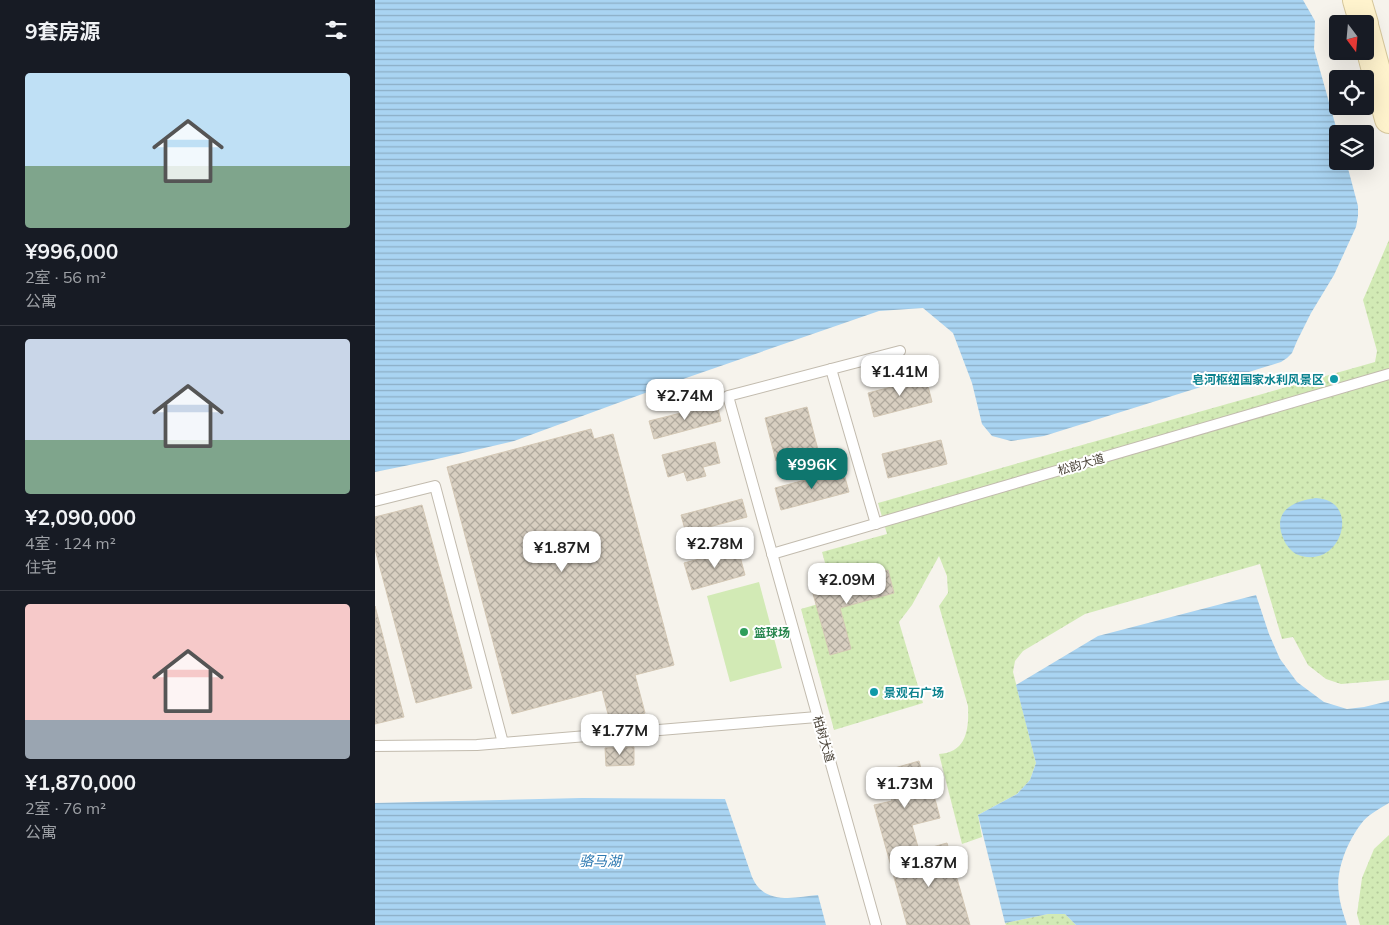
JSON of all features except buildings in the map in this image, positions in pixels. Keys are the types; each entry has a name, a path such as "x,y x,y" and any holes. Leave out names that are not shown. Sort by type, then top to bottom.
{"street":[{"path":"1357,0 1361,15"},
{"path":"1373,60 1389,118"}],"lane":[{"path":"876,524 831,369 900,351"},
{"name":"柏树大道","path":"831,369 728,396 876,925"},
{"name":"松韵大道","path":"772,554 1389,374"},
{"path":"375,501 435,486 503,743"},
{"path":"375,746 477,746 817,717"}],"green space":[{"path":"1389,240 1389,680 1341,684 1326,679 1308,665 1293,637 1282,639 1260,564 1085,614 1023,651 1015,661 1013,672 1036,763 1030,780 1017,794 978,815 982,837 962,844 939,754 955,749 961,744 967,731 968,706 939,606 948,593 947,576 939,556 912,605 899,622 923,703 834,730 801,609 835,599 822,552 887,534 878,503 1375,362 1377,351 1363,300"},
{"name":"篮球场","path":"759,582 782,668 730,682 707,596"},
{"path":"1389,835 1389,925 1360,925 1357,914 1362,878 1374,849"},
{"path":"1048,914 1065,914 1076,925 1006,925 1005,923"}],"water":[{"path":"375,0 1303,0 1315,21 1314,49 1329,102 1329,115 1333,115 1335,125 1329,125 1329,170 1348,170 1358,206 1358,216 1356,227 1334,275 1311,313 1292,353 1281,362 1044,436 1011,441 992,436 982,424 972,383 953,333 923,308 879,311 686,378 514,441 375,472"},
{"path":"1316,498 1330,502 1339,510 1342,522 1341,534 1325,554 1312,557 1296,554 1284,540 1280,522 1282,515 1292,505"},
{"path":"1256,595 1269,634 1280,659 1297,682 1324,702 1347,709 1389,701 1389,803 1364,821 1351,839 1343,858 1338,885 1340,902 1347,925 1076,925 1065,914 1048,914 1005,923 978,815 1017,794 1030,780 1036,763 1016,685 1098,636"},
{"name":"骆马湖","path":"582,798 725,799 752,877 758,887 765,893 779,897 795,898 818,895 826,925 375,925 375,803"}],"place":[{"name":"皂河枢纽国家水利风景区","path":"1334,379"},
{"name":"篮球场","path":"744,632"},
{"name":"景观石广场","path":"874,692"}]}
